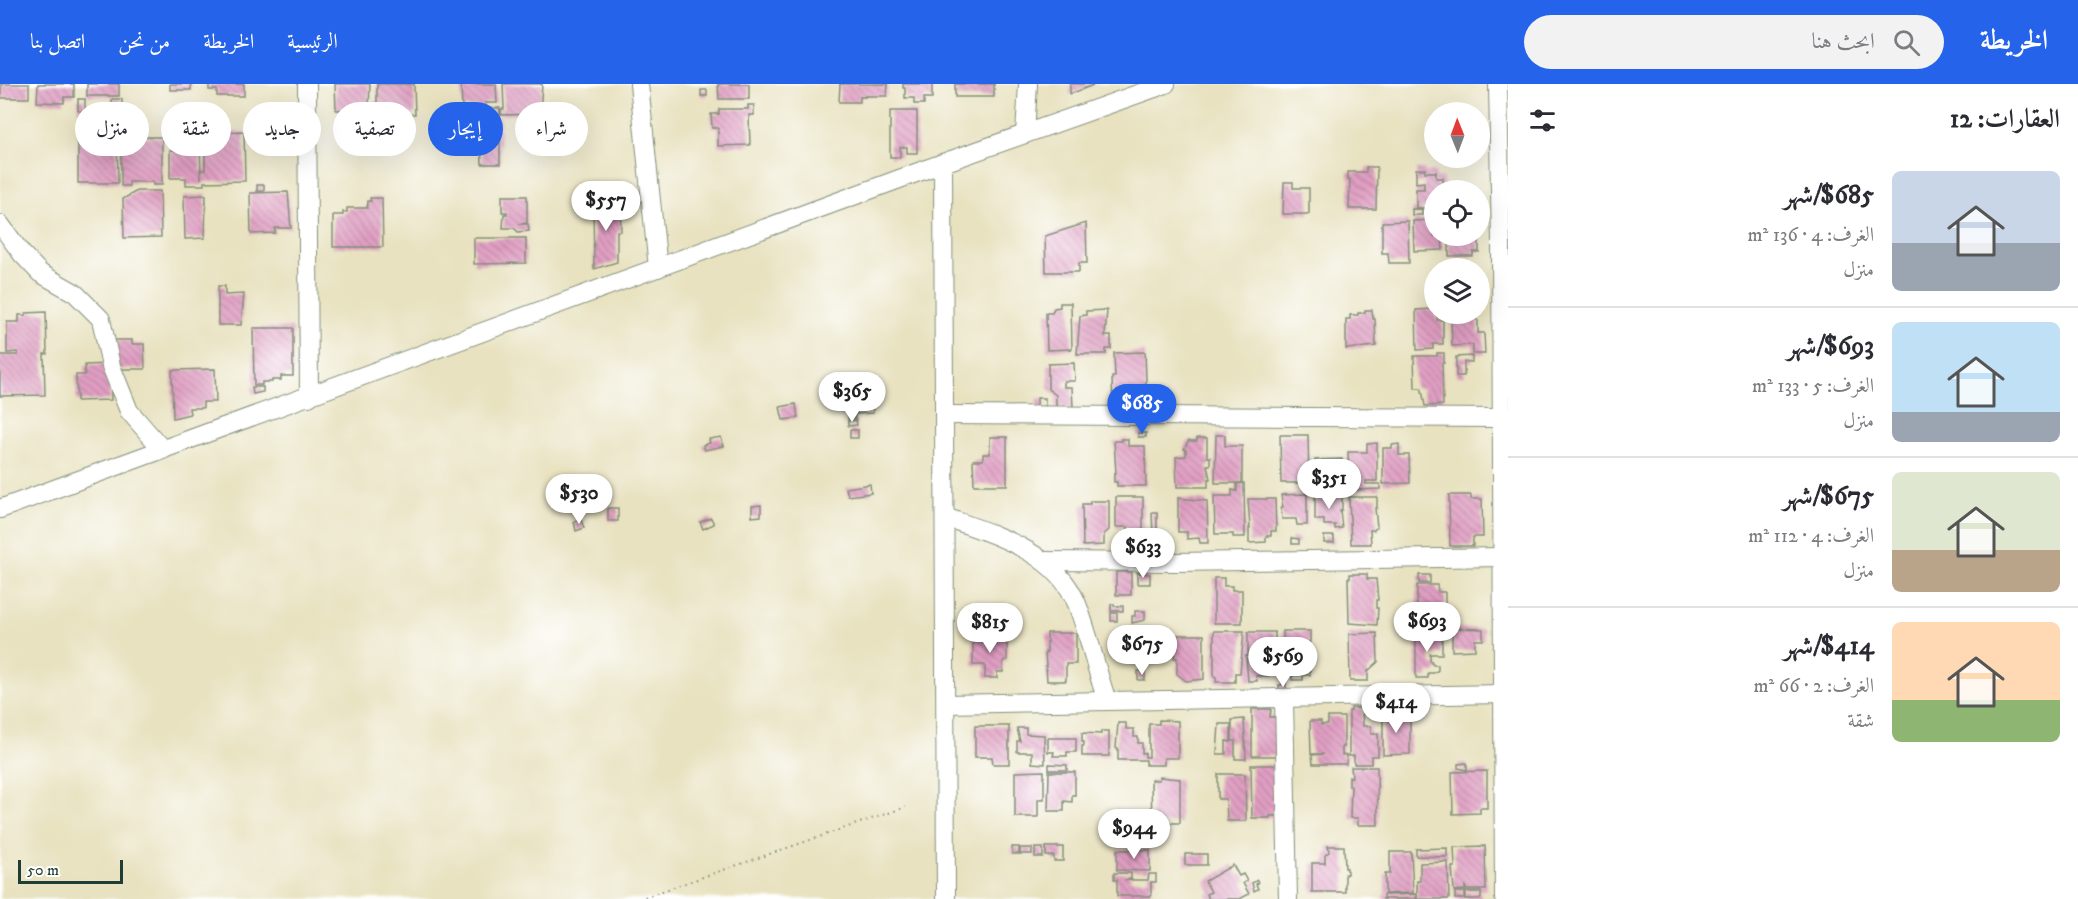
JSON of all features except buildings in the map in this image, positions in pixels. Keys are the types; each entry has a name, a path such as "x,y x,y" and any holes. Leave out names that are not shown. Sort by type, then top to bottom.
{"street":[{"path":"307,84 309,397"},
{"path":"639,84 658,268"},
{"path":"1025,134 1028,84"},
{"path":"0,509 1166,84"},
{"path":"1498,84 1504,215 1502,418 1503,694 1506,761 1504,899"},
{"path":"943,164 946,899"},
{"path":"0,224 22,254 40,273 75,293 100,319 111,366 129,411 163,450"},
{"path":"944,415 1502,418"},
{"path":"945,517 1004,538 1043,561 1061,578 1076,602 1107,701"},
{"path":"1043,561 1176,562 1502,557"},
{"path":"946,704 1503,694"},
{"path":"1284,698 1288,899"}],"path":[{"path":"639,899 906,807"}]}
